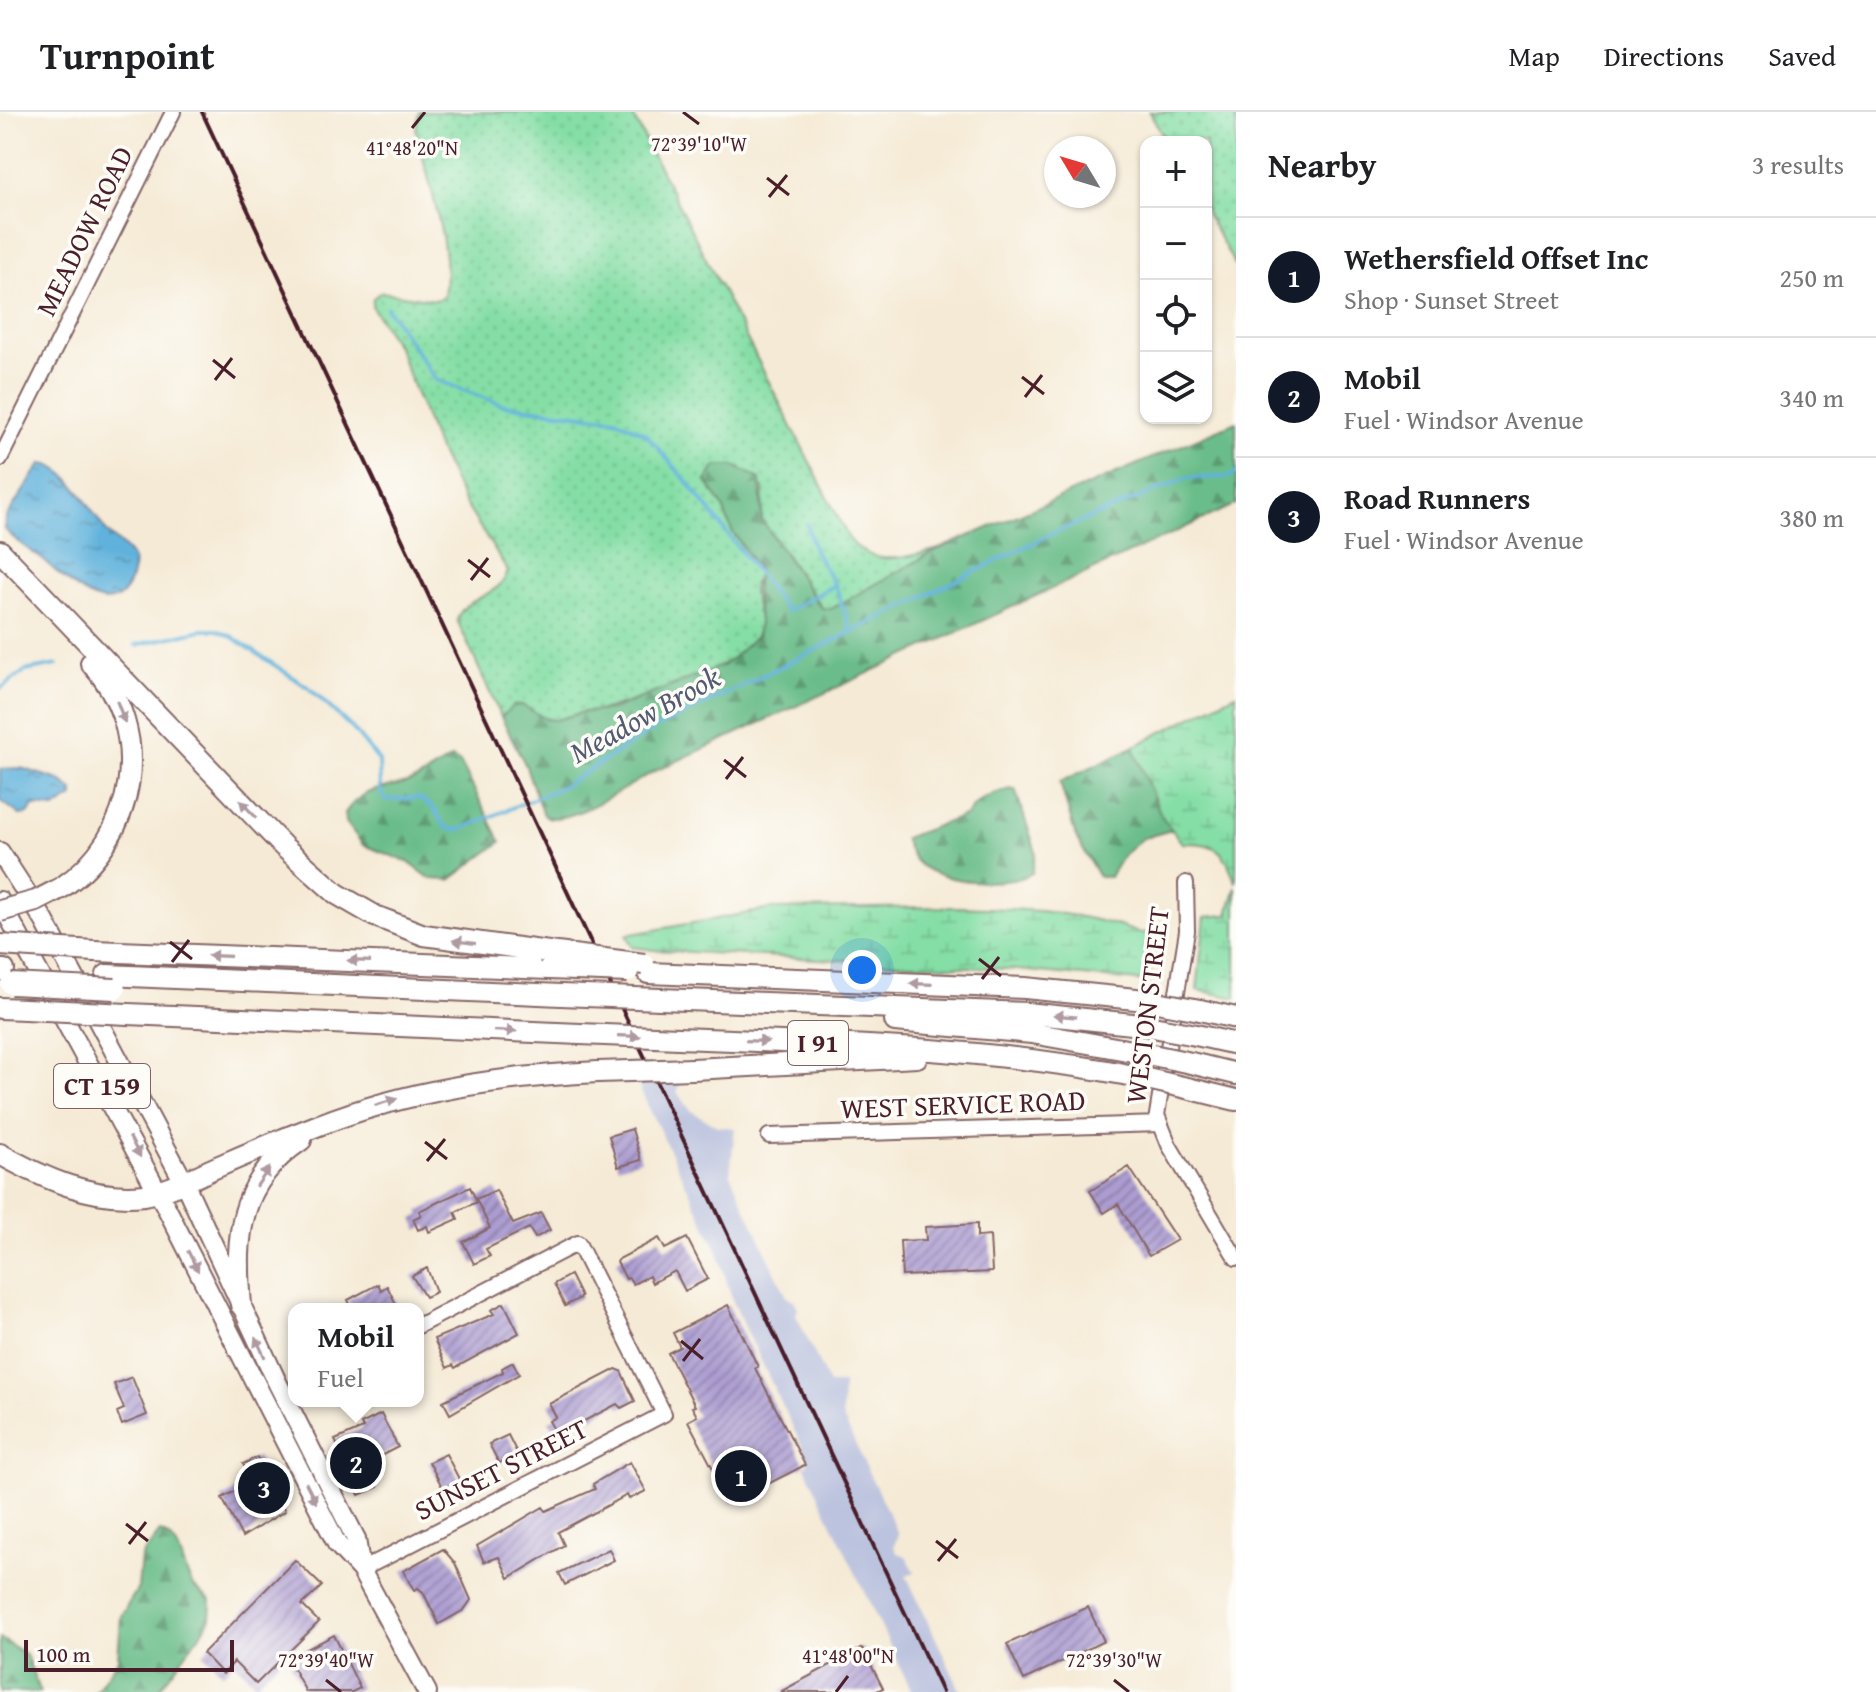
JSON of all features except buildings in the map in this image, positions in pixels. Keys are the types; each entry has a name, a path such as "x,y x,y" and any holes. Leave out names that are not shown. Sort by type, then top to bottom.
{"highway":[{"path":"0,551 284,847 337,894 375,916 424,935 545,960"},
{"path":"0,568 97,669 117,702 128,735 130,780 117,824 89,866 61,888 36,901 0,911"},
{"name":"I 91","path":"0,945 94,951 545,960 688,974 1025,988 1146,1000 1236,1018"},
{"path":"4,977 664,1006 1040,1014 1142,1025 1236,1044"},
{"path":"664,1006 973,1027 1138,1052 1236,1074"},
{"name":"I 91","path":"0,1008 957,1051 1044,1060 1134,1076 1236,1100"},
{"path":"0,1154 78,1189 117,1195 158,1192 339,1117 399,1098 453,1086 598,1072 887,1061 957,1051"},
{"path":"241,1305 240,1234 244,1210 254,1190 281,1154 339,1117"}],"main road":[{"name":"CT 159","path":"0,852 49,930 184,1182 241,1305 288,1390"},
{"name":"CT 159","path":"0,901 158,1192 337,1544 361,1570 422,1684"},
{"path":"220,1315 241,1305"},
{"name":"CT 159","path":"294,1407 303,1435 356,1539 361,1570"},
{"path":"286,1444 303,1435"}],"street":[{"name":"MEADOW ROAD","path":"0,459 173,112"},
{"name":"WESTON STREET","path":"1186,883 1188,923 1157,1097 1160,1124 1236,1258"},
{"name":"WEST SERVICE ROAD","path":"769,1136 1160,1124"},
{"name":"SUNSET STREET","path":"361,1570 664,1414 578,1243 424,1323"},
{"path":"265,1404 288,1392"}],"shaded area":[{"path":"682,1080 677,1092 691,1111 717,1126 735,1128 730,1174 787,1297 794,1300 798,1308 796,1315 829,1384 843,1384 842,1416 898,1534 894,1546 897,1553 906,1556 915,1572 906,1575 961,1692 912,1692 805,1467 809,1461 733,1302 717,1249 636,1081"}],"green space":[{"path":"419,112 631,112 848,537 857,547 879,557 902,557 939,549 831,609 822,608 762,520 763,488 706,482 722,505 732,531 759,571 753,588 759,618 758,630 744,650 697,677 606,709 551,720 519,707 501,717 457,620 467,606 498,587 508,571 464,502 435,442 398,348 372,307 373,298 381,292 435,300 443,298 445,261 438,215 416,130"},
{"path":"1150,112 1236,112 1236,267 1212,224 1212,136 1163,136"},
{"path":"1236,422 1236,504 653,772 581,811 553,818 543,815 525,764 501,717 513,706 522,705 546,719 556,720 583,712 611,710 724,665 757,636 759,619 755,589 759,570 732,531 722,505 706,481 716,466 734,466 760,479 762,520 816,601 822,608 831,609 939,549"},
{"path":"1236,694 1236,883 1218,850 1204,844 1182,843 1161,815 1133,747"},
{"path":"1133,747 1161,815 1172,830 1143,838 1123,855 1110,877 1099,877 1076,837 1060,782"},
{"path":"453,758 461,764 501,842 450,880 431,879 408,862 363,845 346,822 345,813 353,803 376,790 418,779"},
{"path":"1015,789 1036,852 1032,873 1007,881 959,879 931,871 912,856 904,838 967,815 988,797"},
{"path":"1236,886 1236,998 1197,990 1205,917 1228,915"},
{"path":"956,907 1050,912 1097,920 1142,934 1155,930 1149,982 1006,969 654,950 633,947 626,935 771,909"},
{"path":"160,1532 173,1541 191,1582 211,1601 210,1621 157,1692 95,1692 118,1659 121,1616 138,1588 141,1557"},
{"path":"0,1638 26,1655 40,1692 0,1692"}],"water":[{"path":"41,464 52,466 70,481 108,533 131,556 133,567 130,579 117,598 106,601 83,592 5,529 6,517"},
{"path":"21,768 59,780 73,790 73,797 55,808 34,806 28,814 20,815 0,800 0,769"}],"waterway":[{"path":"387,308 436,380 503,405 615,419 646,434 690,485 787,611 835,585 851,630"},
{"name":"Meadow Brook","path":"136,645 202,630 217,630 231,636 309,688 353,729 379,761 380,789 385,800 419,798 433,808 446,828 459,830 564,786 654,729 1051,534 1187,478 1228,477 1236,473"},
{"path":"807,524 814,550 835,585"},
{"name":"Meadow Brook","path":"0,689 25,671 57,665"}],"railway":[{"path":"202,112 942,1692"}],"place":[{"name":"Mobil","path":"356,1463"},
{"name":"Wethersfield Offset Inc","path":"741,1476"},
{"name":"Road Runners","path":"264,1488"}]}
